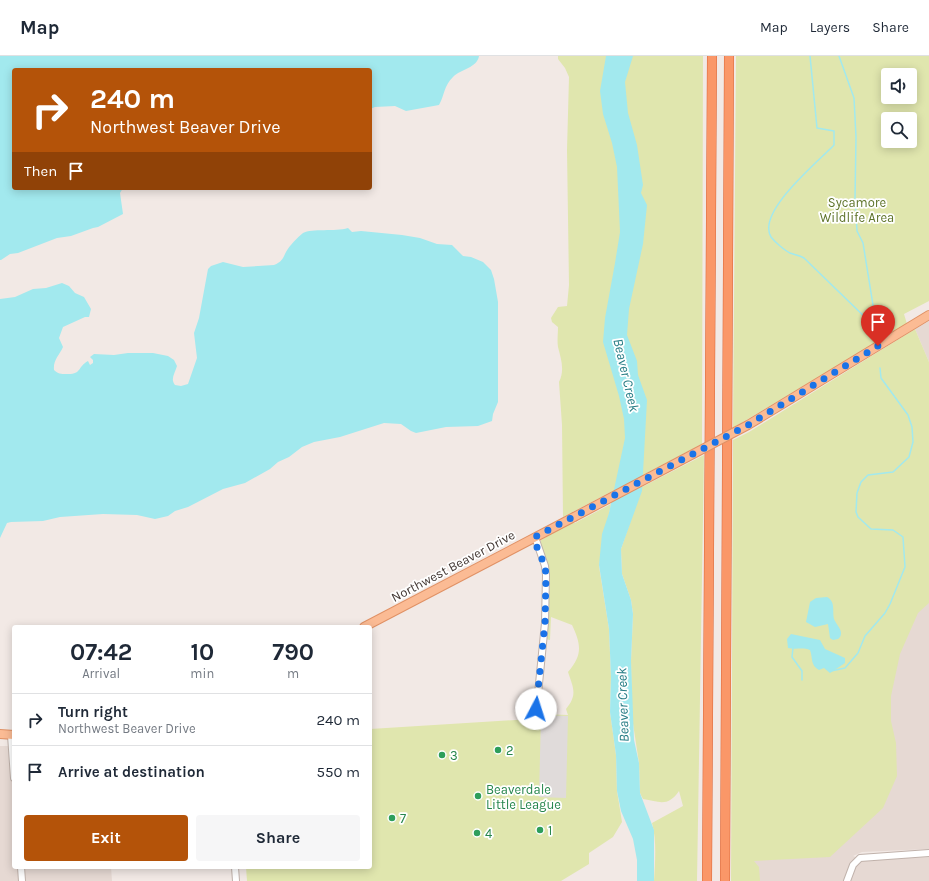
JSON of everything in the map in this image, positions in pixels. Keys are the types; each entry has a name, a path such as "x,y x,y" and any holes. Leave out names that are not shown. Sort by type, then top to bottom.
{"highway":[{"path":"707,881 712,56"},
{"path":"725,881 729,56"}],"main road":[{"name":"Northwest Beaver Drive","path":"368,625 748,425 929,315"},
{"path":"0,734 12,735"}],"street":[{"path":"535,537 536,545 545,566 546,589 536,714"},
{"path":"847,881 856,861 864,857 929,853"},
{"path":"21,869 22,881"},
{"path":"236,869 236,881"}],"shaded area":[{"path":"929,321 929,362 915,329"},
{"path":"929,566 929,849 862,852 853,856 862,860 929,857 929,881 754,881 754,861"},
{"path":"541,715 568,716 566,798 539,797"},
{"path":"0,746 10,746 12,766 12,869 111,869 112,881 0,881"}],"green space":[{"path":"558,56 703,56 702,444 563,517 562,425 559,382 562,373 562,364 558,345 558,327 552,322 551,318 558,307 567,306 569,285 567,150 569,77 565,68 558,59"},
{"name":"Sycamore Wildlife Area","path":"736,56 929,56 929,301 904,314 907,324 733,428"},
{"path":"915,329 929,362 929,603 918,613 900,654 891,696 891,721 896,743 897,776 883,808 830,857 754,861 759,867 760,881 731,881 733,440 749,432"},
{"path":"704,455 697,881 654,881 655,844 652,823 683,806 679,791 671,799 663,802 643,799 640,793 639,763 632,717 631,661 633,614 631,600 622,574 621,549 642,487"},
{"name":"Beaverdale Little League","path":"611,504 599,566 609,629 611,677 610,712 616,755 617,791 622,822 613,837 589,853 589,864 561,881 247,881 246,869 372,869 372,729 532,719 539,714 568,715 566,709 572,699 573,691 568,672 573,666 578,655 579,644 572,625 551,617 550,640 545,639 550,585 546,561 540,545 541,540 570,523 575,523"}],"water":[{"path":"0,56 479,56 478,60 472,66 456,74 450,80 439,105 406,111 395,106 372,108 372,68 12,68 12,190 122,190 120,193 123,214 98,227 71,236 57,238 18,253 10,254 0,260"},
{"name":"Beaver Creek","path":"606,56 633,56 625,82 628,113 637,145 643,185 641,193 647,205 643,244 629,309 627,335 637,361 638,375 647,400 642,491 621,549 622,574 631,600 633,614 631,661 634,740 639,763 640,793 654,830 654,881 637,881 637,860 633,839 621,811 617,791 616,755 610,712 611,677 609,629 599,565 602,534 609,513 625,438 624,419 619,396 603,342 605,318 620,232 617,167 612,143 603,114 600,91"},
{"path":"348,228 352,232 361,231 402,235 420,238 437,244 452,245 463,256 471,257 483,262 491,270 498,302 498,402 492,421 478,426 446,427 416,433 401,424 384,423 340,437 314,442 302,447 289,457 278,462 270,469 245,483 223,489 188,507 175,511 168,516 155,519 137,515 103,514 60,517 43,521 11,522 7,523 0,538 0,299 15,297 33,289 46,288 62,283 69,286 75,293 84,297 91,309 89,317 85,317 63,327 59,338 63,347 54,363 55,371 61,374 75,373 88,361 90,365 93,363 93,360 90,357 94,354 114,355 128,353 153,353 168,356 174,360 177,366 173,380 175,385 181,386 188,384 197,358 194,333 199,318 208,269 211,266 223,262 243,267 274,265 281,261 289,247 303,233"},
{"path":"827,597 832,602 834,618 841,632 838,639 833,640 830,638 828,624 815,627 806,622 810,602 816,598"},
{"path":"791,634 820,640 825,649 845,658 845,663 830,673 824,668 819,670 813,664 810,650 788,648 787,639"}],"waterway":[{"path":"810,56 817,128 834,131 834,145 803,175 780,201 772,214 769,227 771,237 788,252 804,258 872,324"},
{"path":"839,56 854,98 856,137 855,199 857,231 863,243 873,305 872,337"},
{"path":"831,671 845,668 858,653 865,636 885,613 890,604 905,567 903,537 893,530 871,529 858,517 856,512 857,493 861,482 868,475 893,472 909,457 913,442 912,427 908,415 881,378 880,368"},
{"path":"793,648 792,657 802,671 802,680"}],"place":[{"name":"2","path":"498,750"},
{"name":"3","path":"442,755"},
{"name":"Beaverdale Little League","path":"478,796"},
{"name":"7","path":"392,818"},
{"name":"1","path":"540,830"},
{"name":"4","path":"477,833"}],"route":[{"path":"536,709 545,623 546,575 545,566 536,545 535,537 777,409 878,346"}]}
